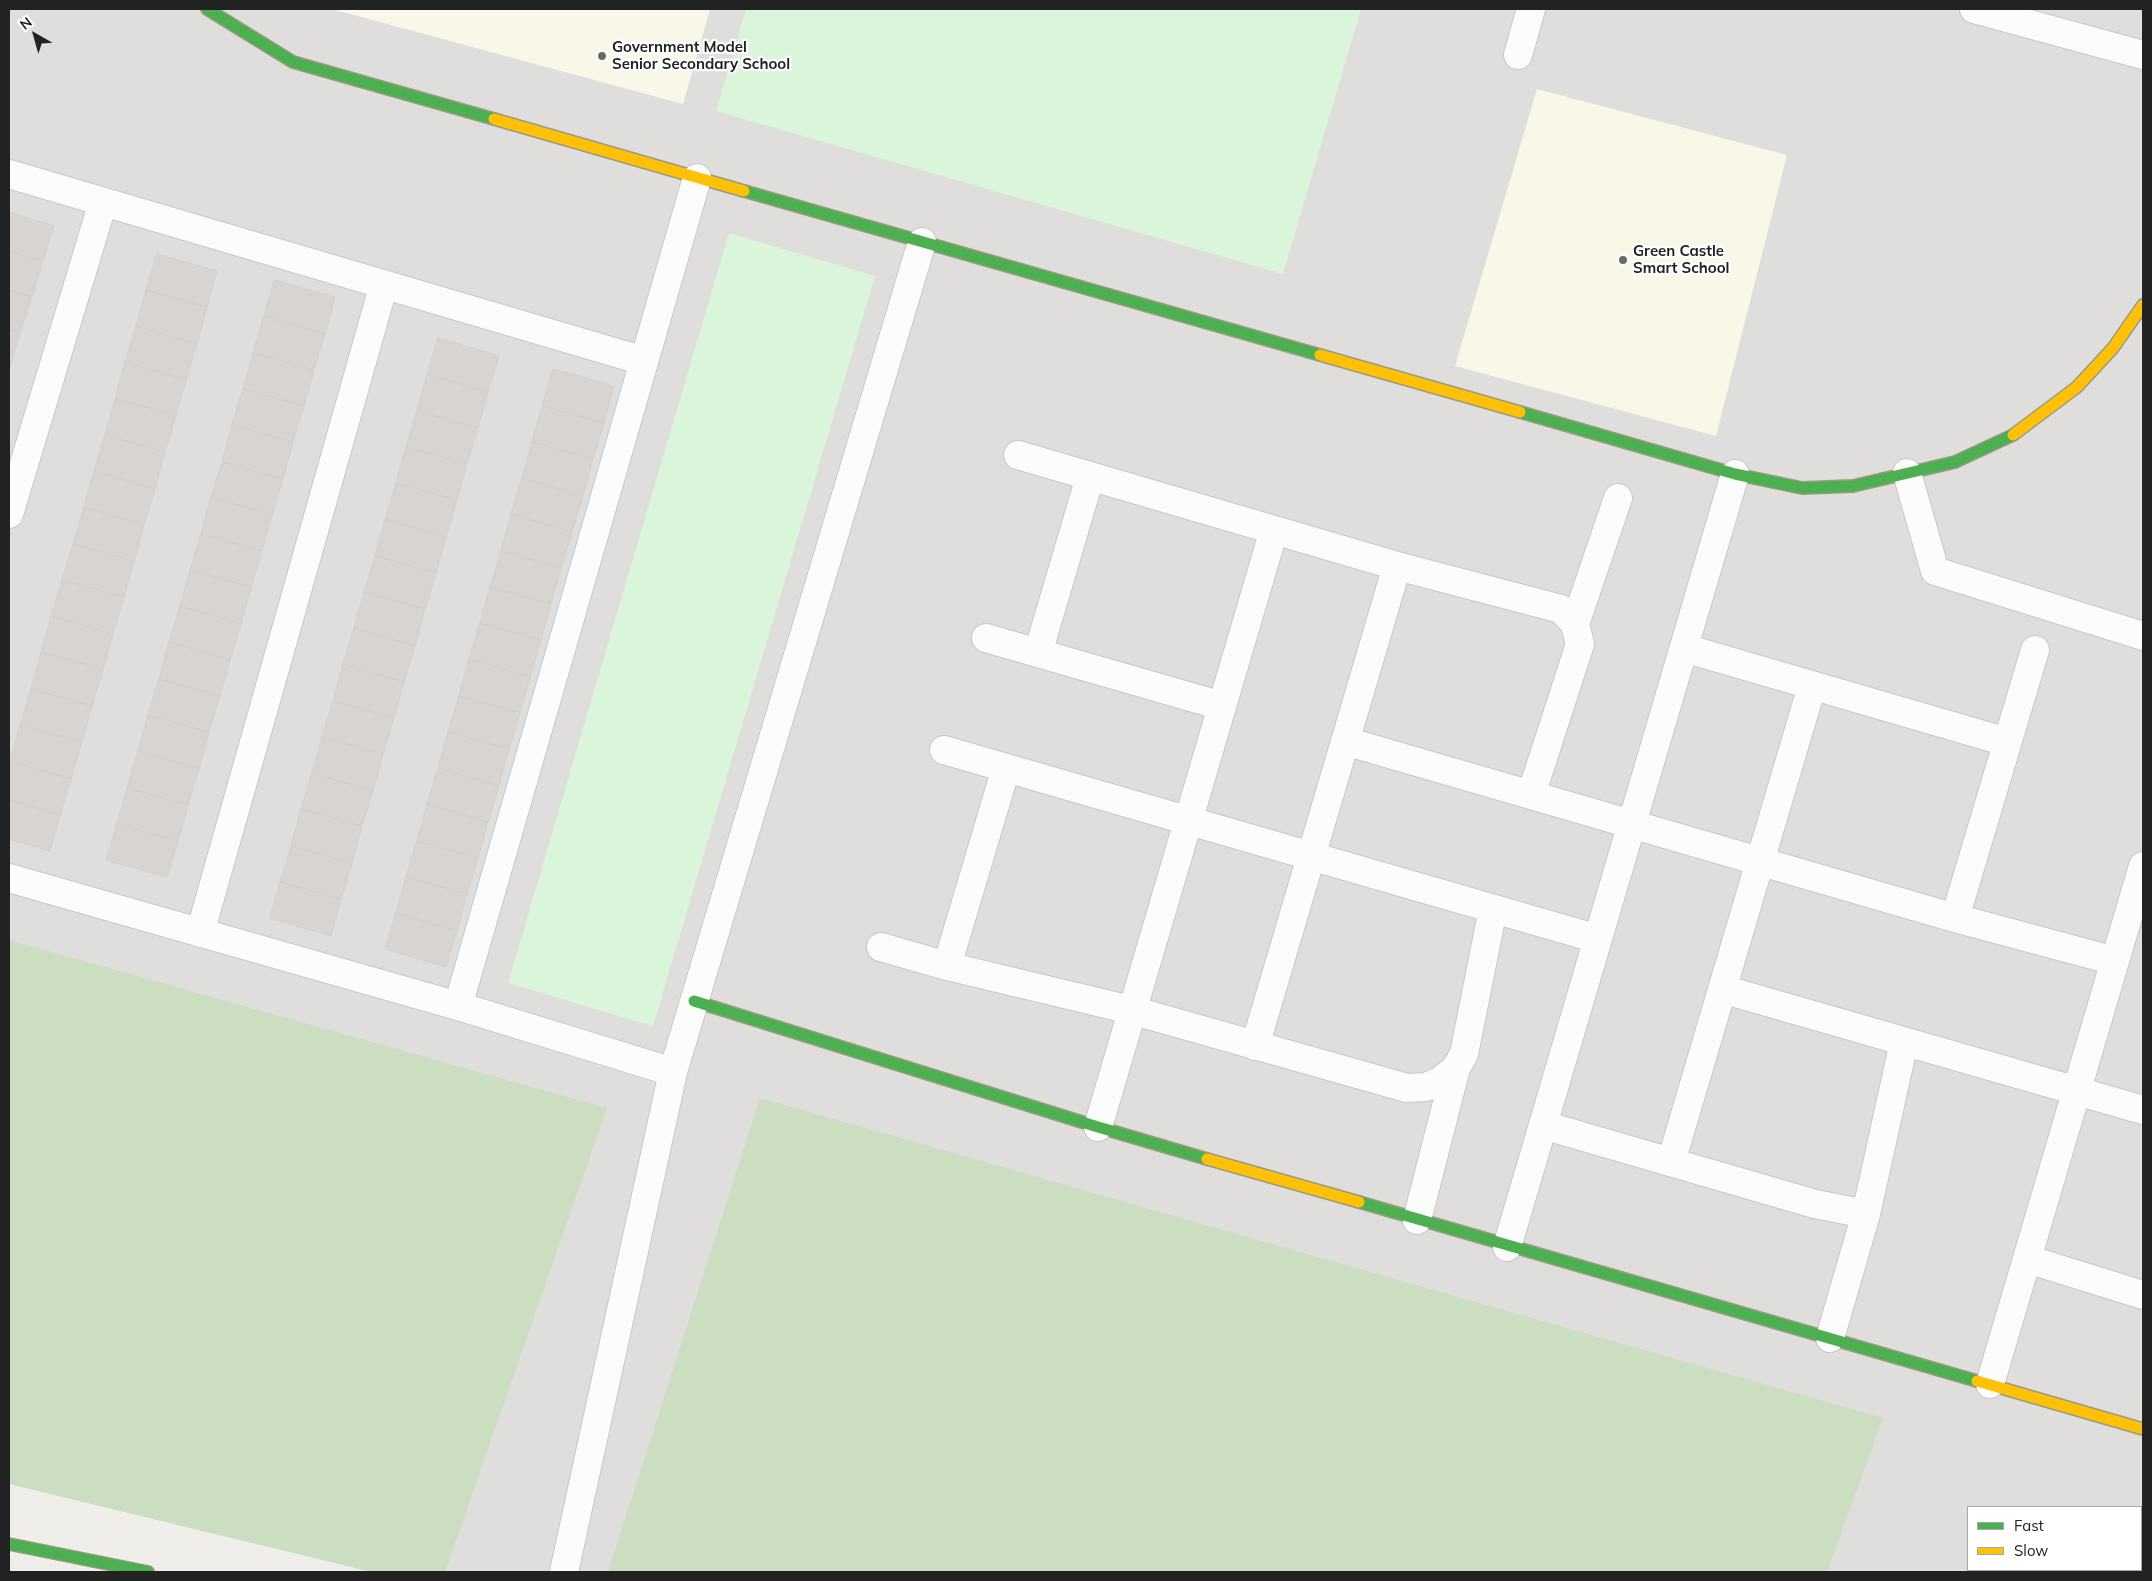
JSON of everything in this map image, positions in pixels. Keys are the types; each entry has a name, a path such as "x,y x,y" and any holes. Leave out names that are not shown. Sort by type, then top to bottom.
{"street":[{"path":"206,9 292,62 1735,474 1802,488 1853,486 1955,462 2007,439 2077,387 2113,348 2143,305"},
{"path":"1518,56 1531,9"},
{"path":"1974,9 2143,55"},
{"path":"9,174 644,360"},
{"path":"458,1006 697,178"},
{"path":"9,514 103,202"},
{"path":"564,1572 673,1072 922,242"},
{"path":"200,933 384,284"},
{"path":"1018,456 1397,566 1562,609 1575,624 1580,644 1531,795"},
{"path":"1907,473 1935,571 2143,636"},
{"path":"1507,1246 1735,474"},
{"path":"1038,653 1090,477"},
{"path":"1575,624 1618,498"},
{"path":"1098,1127 1274,530"},
{"path":"1256,1046 1397,566"},
{"path":"986,638 1222,706"},
{"path":"1684,648 2007,742"},
{"path":"1956,918 2035,650"},
{"path":"1671,1162 1812,686"},
{"path":"1345,741 1956,918 2115,961"},
{"path":"944,750 1598,939"},
{"path":"947,966 1006,768"},
{"path":"1990,1384 2143,866"},
{"path":"9,878 458,1006 673,1072"},
{"path":"1417,1220 1456,1068 1464,1054 1493,909"},
{"path":"881,947 947,966 1131,1010 1407,1088 1426,1087 1440,1081 1456,1068"},
{"path":"1722,989 1904,1042 2078,1089 2143,1110"},
{"path":"694,1000 1098,1127 2143,1429"},
{"path":"1830,1338 1866,1214 1904,1042"},
{"path":"1543,1125 1814,1204 1866,1214"},
{"path":"2027,1259 2143,1295"},
{"path":"9,1544 148,1572"}],"shaded area":[{"path":"9,9 2143,9 2143,1572 372,1572 9,1484"},
{"name":"Government Model Senior Secondary School","path":"332,9 710,9 683,104"},
{"name":"Green Castle Smart School","path":"1537,89 1787,155 1716,436 1455,366"}],"green space":[{"path":"746,9 1361,9 1283,274 716,111"},
{"path":"729,233 875,276 653,1026 508,983"},
{"path":"9,940 607,1108 445,1572 372,1572 9,1484"},
{"path":"760,1098 1883,1418 1827,1572 608,1572"}],"building":[{"path":"9,212 54,226 43,261 9,251"},
{"path":"9,251 43,261 32,297 9,290"},
{"path":"157,254 217,271 207,307 146,290"},
{"path":"274,280 335,297 325,334 264,316"},
{"path":"9,290 32,297 20,333 9,329"},
{"path":"146,290 207,307 197,344 136,326"},
{"path":"264,316 325,334 314,370 253,353"},
{"path":"136,326 197,344 186,380 125,362"},
{"path":"9,329 20,333 9,369"},
{"path":"438,338 499,356 488,392 427,374"},
{"path":"253,353 314,370 304,406 243,389"},
{"path":"125,362 186,380 176,415 115,399"},
{"path":"553,369 614,386 604,423 542,406"},
{"path":"427,374 488,392 478,428 417,411"},
{"path":"243,389 304,406 293,442 232,425"},
{"path":"115,399 176,415 165,452 105,435"},
{"path":"542,406 604,423 593,459 532,442"},
{"path":"417,411 478,428 467,464 406,447"},
{"path":"232,425 293,442 283,479 222,462"},
{"path":"105,435 165,452 155,489 94,471"},
{"path":"532,442 593,459 583,496 522,478"},
{"path":"406,447 467,464 457,500 396,483"},
{"path":"222,462 283,479 272,515 211,497"},
{"path":"94,471 155,489 144,525 84,507"},
{"path":"522,478 583,496 572,532 511,514"},
{"path":"396,483 457,500 446,537 385,519"},
{"path":"211,497 272,515 262,551 201,534"},
{"path":"84,507 144,525 134,561 73,544"},
{"path":"511,514 572,532 561,568 501,551"},
{"path":"385,519 446,537 436,573 375,556"},
{"path":"201,534 262,551 251,587 190,570"},
{"path":"73,544 134,561 124,597 62,580"},
{"path":"501,551 561,568 551,604 490,587"},
{"path":"375,556 436,573 425,609 364,592"},
{"path":"190,570 251,587 241,624 180,606"},
{"path":"62,580 124,597 113,634 51,616"},
{"path":"490,587 551,604 541,640 480,623"},
{"path":"364,592 425,609 415,646 354,628"},
{"path":"180,606 241,624 230,660 169,642"},
{"path":"51,616 113,634 103,669 41,652"},
{"path":"480,623 541,640 530,677 469,659"},
{"path":"354,628 415,646 404,682 343,664"},
{"path":"169,642 230,660 220,696 159,679"},
{"path":"41,652 103,669 92,706 31,689"},
{"path":"469,659 530,677 520,713 459,696"},
{"path":"343,664 404,682 394,718 333,701"},
{"path":"159,679 220,696 209,732 148,715"},
{"path":"31,689 92,706 82,742 20,725"},
{"path":"459,696 520,713 509,749 448,732"},
{"path":"333,701 394,718 383,754 322,737"},
{"path":"148,715 209,732 199,769 138,751"},
{"path":"20,725 82,742 71,779 10,761"},
{"path":"448,732 509,749 499,786 438,768"},
{"path":"322,737 383,754 373,791 312,773"},
{"path":"138,751 199,769 188,805 127,788"},
{"path":"10,761 71,779 60,815 9,800"},
{"path":"438,768 499,786 488,822 427,804"},
{"path":"312,773 373,791 362,826 301,809"},
{"path":"127,788 188,805 178,841 117,824"},
{"path":"9,800 60,815 50,851 9,839"},
{"path":"427,804 488,822 478,858 417,841"},
{"path":"301,809 362,826 352,863 291,846"},
{"path":"117,824 178,841 167,877 106,860"},
{"path":"417,841 478,858 467,894 406,877"},
{"path":"291,846 352,863 341,899 280,882"},
{"path":"406,877 467,894 457,931 396,913"},
{"path":"280,882 341,899 331,936 270,918"},
{"path":"396,913 457,931 446,967 385,949"}],"traffic: fast":[{"path":"207,9 293,62 494,119"},
{"path":"744,191 1320,355"},
{"path":"1520,412 1735,474 1802,488 1853,486 1955,462 2013,435"},
{"path":"694,1001 1098,1127 1207,1159"},
{"path":"1359,1202 1977,1381"},
{"path":"9,1544 148,1572"}],"traffic: slow":[{"path":"494,119 744,191"},
{"path":"2013,435 2077,387 2113,348 2143,305"},
{"path":"1320,355 1520,412"},
{"path":"1207,1159 1359,1202"},
{"path":"1977,1381 2143,1429"}],"place":[{"name":"Government Model Senior Secondary School","path":"602,56"},
{"name":"Green Castle Smart School","path":"1623,260"}]}
